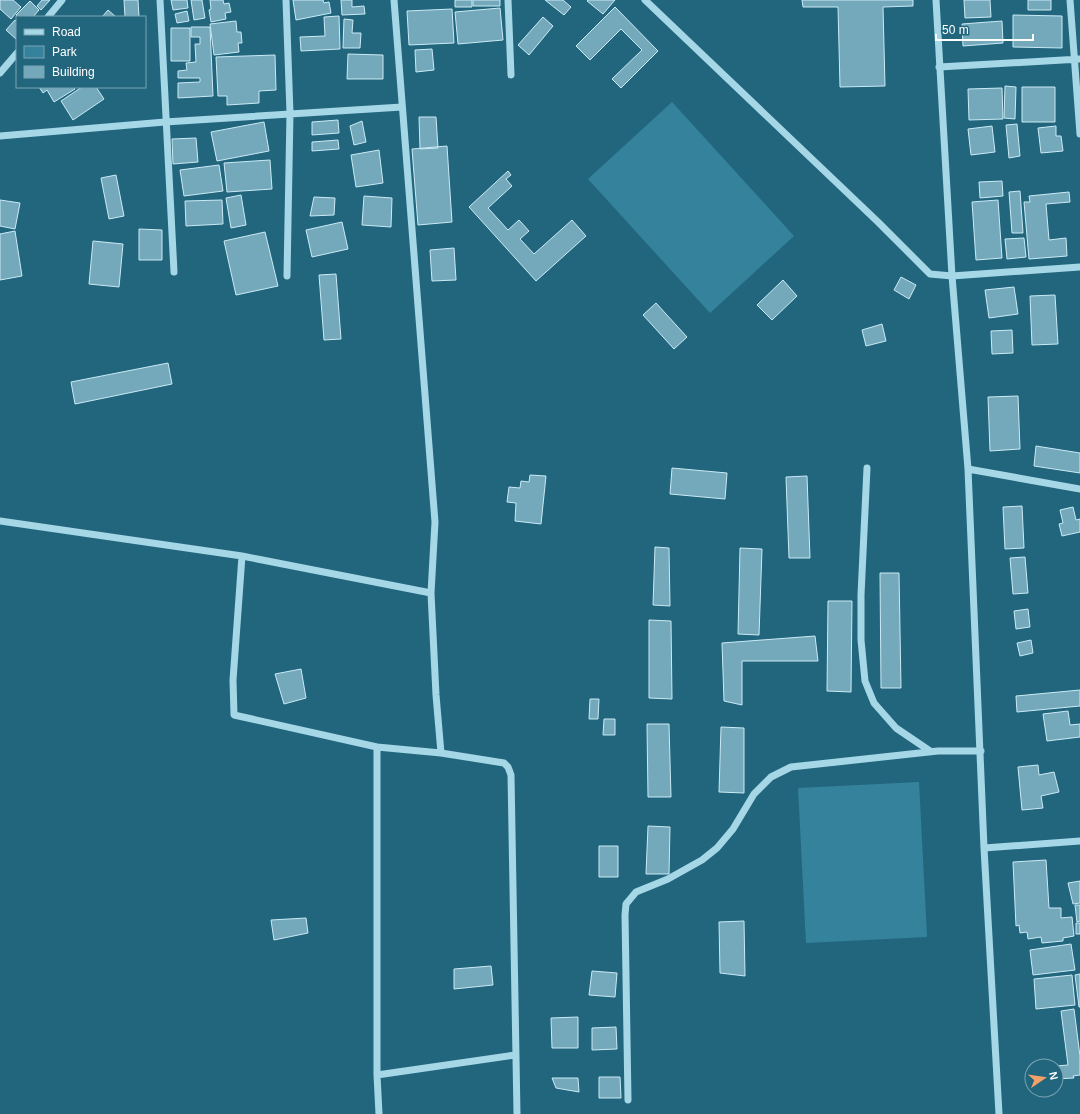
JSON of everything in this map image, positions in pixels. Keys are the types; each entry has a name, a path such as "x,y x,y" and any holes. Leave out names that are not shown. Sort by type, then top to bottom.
{"street":[{"path":"49,16 62,0"},
{"path":"160,0 165,122 174,272"},
{"path":"286,0 290,113 287,276"},
{"path":"394,0 435,522 431,594 436,695 441,753"},
{"path":"508,0 511,75"},
{"path":"644,0 930,274 952,276 1080,267"},
{"path":"936,0 952,276 968,469 984,848 999,1114"},
{"path":"1070,0 1077,59 1080,134"},
{"path":"0,73 16,54"},
{"path":"939,67 1077,59"},
{"path":"0,136 165,122 290,113 342,112 402,107"},
{"path":"867,468 861,595 861,640 865,681 874,703 896,728 930,752"},
{"path":"968,469 1080,489"},
{"path":"0,521 242,556 431,594"},
{"path":"242,556 233,680 234,715 377,747 441,753 504,763 508,767 511,775 517,1114"},
{"path":"377,747 377,1075 379,1114"},
{"path":"628,1100 625,915 626,904 630,897 636,892 668,878 702,860 717,848 733,830 754,794 771,777 790,767 930,752 980,751"},
{"path":"984,848 1080,841"},
{"path":"377,1075 515,1055"}],"green space":[{"path":"672,102 794,236 710,313 588,179"},
{"path":"919,782 927,937 806,943 798,788"}],"building":[{"path":"0,0 13,0 21,7 11,19 0,9"},
{"path":"42,0 50,0 41,10 37,6"},
{"path":"124,0 138,0 139,16 125,16"},
{"path":"171,0 187,0 188,8 173,10"},
{"path":"191,0 202,0 205,18 194,20"},
{"path":"210,0 223,0 224,4 229,3 231,12 225,13 226,19 211,22 209,10 211,9"},
{"path":"293,0 323,0 324,3 329,2 331,13 296,20"},
{"path":"341,0 352,0 352,7 364,6 365,14 342,15"},
{"path":"455,0 472,0 472,7 455,7"},
{"path":"473,0 500,0 500,6 473,6"},
{"path":"545,0 563,0 571,7 564,15"},
{"path":"615,0 603,14 587,1"},
{"path":"802,0 913,0 913,6 883,7 885,86 840,87 838,7 803,7"},
{"path":"964,0 990,0 991,17 965,18"},
{"path":"1028,0 1051,0 1051,10 1028,10"},
{"path":"30,1 39,10 34,16 16,15"},
{"path":"615,7 658,51 621,88 612,79 642,50 621,29 590,60 576,46"},
{"path":"500,8 503,40 458,44 455,12"},
{"path":"452,9 454,43 409,45 407,11"},
{"path":"108,10 115,16 103,16"},
{"path":"187,11 189,21 177,23 175,14"},
{"path":"1013,15 1062,16 1062,48 1013,47"},
{"path":"339,16 340,49 301,51 300,37 325,36 324,17"},
{"path":"543,17 553,26 529,55 518,45"},
{"path":"344,19 353,20 352,33 361,33 360,48 343,48"},
{"path":"15,20 16,39 6,30"},
{"path":"236,21 237,32 241,32 242,43 238,43 239,52 214,55 210,24"},
{"path":"1002,21 1003,43 963,46 962,24"},
{"path":"191,27 210,27 213,96 178,98 178,83 200,82 200,78 178,78 178,71 187,70 186,63 196,62 195,44 200,44 200,37 191,37"},
{"path":"171,28 190,28 190,61 171,61"},
{"path":"432,49 434,70 416,72 415,50"},
{"path":"348,54 383,55 383,79 347,79"},
{"path":"275,55 276,90 259,91 259,103 227,105 227,96 218,96 216,57"},
{"path":"1005,86 1016,87 1015,119 1004,118"},
{"path":"1022,87 1055,87 1055,122 1022,122"},
{"path":"40,88 75,89 54,102 47,90 43,93"},
{"path":"80,88 97,88 104,99 73,120 61,101"},
{"path":"1002,88 1003,119 969,120 968,89"},
{"path":"419,117 436,117 438,148 420,149"},
{"path":"338,120 339,133 312,135 312,122"},
{"path":"362,121 366,142 354,145 350,126"},
{"path":"264,122 269,151 217,161 211,132"},
{"path":"1017,124 1020,156 1009,158 1006,125"},
{"path":"992,126 995,152 971,155 968,129"},
{"path":"1056,126 1056,136 1061,136 1063,151 1041,153 1038,128"},
{"path":"196,138 198,162 173,164 172,139"},
{"path":"338,140 339,149 312,151 312,142"},
{"path":"447,146 452,222 418,225 412,149"},
{"path":"379,150 383,183 356,187 351,155"},
{"path":"270,160 272,189 227,192 224,163"},
{"path":"219,165 223,191 184,196 180,170"},
{"path":"508,171 511,175 506,179 512,186 488,208 508,230 519,220 529,231 520,239 534,254 572,220 586,236 536,281 469,207"},
{"path":"116,175 124,216 109,219 101,178"},
{"path":"1002,181 1003,196 980,198 979,182"},
{"path":"1020,191 1023,233 1012,233 1009,192"},
{"path":"1069,192 1070,202 1046,204 1049,240 1066,238 1067,256 1029,259 1024,202 1030,202 1029,196"},
{"path":"241,195 246,225 231,228 226,198"},
{"path":"364,196 392,198 391,227 362,225"},
{"path":"314,197 335,198 334,215 310,216"},
{"path":"0,200 20,203 15,229 0,226"},
{"path":"222,200 223,224 186,226 185,201"},
{"path":"998,200 1002,258 976,260 972,202"},
{"path":"342,222 348,249 312,257 306,230"},
{"path":"139,229 162,230 162,260 139,260"},
{"path":"15,231 22,276 0,280 0,234"},
{"path":"265,232 278,286 236,295 224,241"},
{"path":"1024,238 1026,257 1007,259 1005,239"},
{"path":"93,241 123,244 119,287 89,284"},
{"path":"454,248 456,280 432,281 430,250"},
{"path":"336,274 341,339 324,340 319,275"},
{"path":"901,277 916,285 909,299 894,290"},
{"path":"783,280 797,296 772,320 757,305"},
{"path":"1014,287 1018,314 989,318 985,290"},
{"path":"1055,295 1058,344 1032,345 1030,296"},
{"path":"656,303 687,337 674,349 643,315"},
{"path":"882,324 886,341 866,346 862,330"},
{"path":"1012,330 1013,353 992,354 991,331"},
{"path":"168,363 172,384 75,404 71,382"},
{"path":"1018,396 1020,449 990,451 988,397"},
{"path":"1036,446 1080,453 1080,473 1034,466"},
{"path":"672,468 727,473 725,499 670,494"},
{"path":"530,475 546,476 541,524 515,521 516,503 507,502 509,487 520,488 521,481 529,482"},
{"path":"807,476 810,558 789,558 786,477"},
{"path":"1022,506 1024,548 1005,549 1003,507"},
{"path":"1073,507 1076,520 1080,519 1080,532 1062,536 1059,524 1063,523 1060,510"},
{"path":"655,547 669,548 670,606 653,605"},
{"path":"740,548 762,549 759,635 738,634"},
{"path":"1025,557 1028,593 1013,594 1010,558"},
{"path":"880,573 899,573 901,688 881,688"},
{"path":"828,601 852,601 851,692 827,691"},
{"path":"1028,609 1030,627 1016,629 1014,611"},
{"path":"649,620 671,621 672,699 649,698"},
{"path":"815,636 818,661 742,661 742,705 724,701 722,643"},
{"path":"1031,640 1033,653 1020,656 1017,643"},
{"path":"301,669 306,698 284,704 275,674"},
{"path":"1080,690 1080,706 1017,712 1016,696"},
{"path":"590,699 599,699 598,719 589,719"},
{"path":"1068,711 1070,725 1080,724 1080,737 1047,741 1043,714"},
{"path":"604,719 615,719 615,735 603,735"},
{"path":"647,724 669,724 671,797 648,797"},
{"path":"721,727 744,728 744,793 719,792"},
{"path":"1038,765 1039,775 1054,772 1059,792 1041,796 1043,808 1022,810 1018,767"},
{"path":"648,826 670,827 669,874 646,874"},
{"path":"599,846 618,846 618,877 599,877"},
{"path":"1046,860 1049,908 1061,908 1061,918 1072,917 1074,936 1063,938 1063,941 1042,943 1041,937 1028,939 1027,932 1020,933 1019,925 1016,926 1013,862"},
{"path":"1080,881 1080,903 1073,904 1068,883"},
{"path":"1075,905 1080,905 1080,921 1077,922"},
{"path":"306,918 308,933 274,940 271,920"},
{"path":"744,921 745,976 720,973 719,922"},
{"path":"1076,923 1080,923 1080,934 1076,934"},
{"path":"1071,944 1075,970 1033,975 1030,950"},
{"path":"491,966 493,985 454,989 454,969"},
{"path":"592,971 617,973 615,997 589,995"},
{"path":"1080,974 1080,1007 1079,1007 1075,975"},
{"path":"1072,975 1075,1005 1036,1009 1034,979"},
{"path":"1074,1009 1080,1056 1080,1075 1073,1076 1074,1078 1064,1079 1064,1065 1068,1065 1061,1011"},
{"path":"578,1017 578,1048 552,1048 551,1018"},
{"path":"616,1027 617,1049 592,1050 592,1028"},
{"path":"599,1077 620,1077 621,1098 599,1098"},
{"path":"552,1078 578,1078 579,1092 556,1088"}]}
